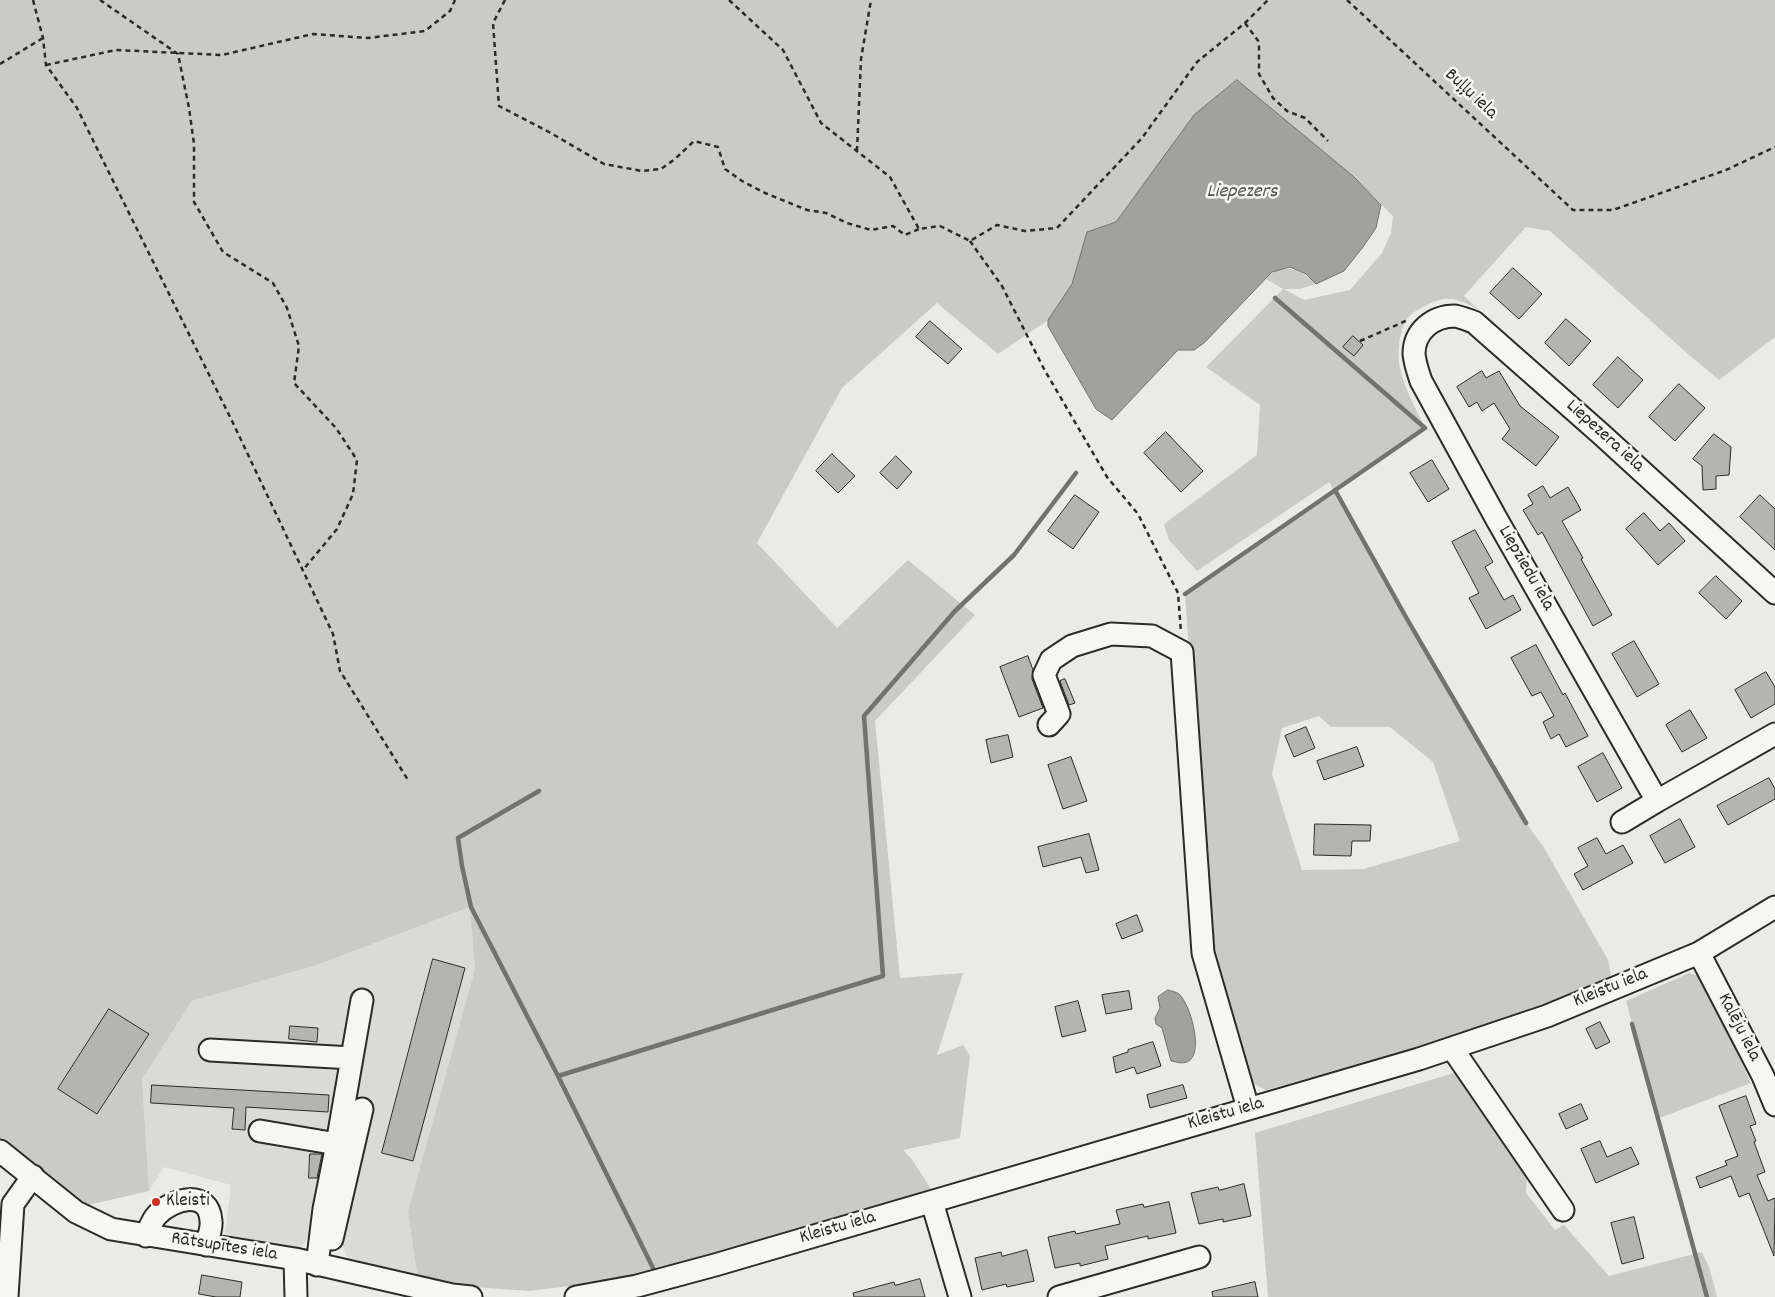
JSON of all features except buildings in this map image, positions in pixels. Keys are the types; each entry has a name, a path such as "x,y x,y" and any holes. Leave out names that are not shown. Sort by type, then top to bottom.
{"street":[{"name":"Liepezera iela","path":"1421,330 1437,318 1457,316 1474,322 1581,416 1775,593"},
{"name":"Liepziedu iela","path":"1421,330 1416,341 1414,354 1421,381 1657,801"},
{"path":"1049,725 1059,714 1044,675 1051,660 1072,646 1111,634 1152,636 1182,652 1203,953 1248,1108"},
{"path":"1622,822 1775,734"},
{"name":"Kleistu iela","path":"576,1297 661,1280 1419,1059 1547,1016 1699,953 1775,907"},
{"name":"Kalēju iela","path":"1699,953 1771,1080 1775,1105"},
{"path":"320,1265 324,1209 362,1000"},
{"path":"1452,1048 1563,1210"},
{"path":"210,1050 352,1058"},
{"path":"320,1265 333,1237 362,1110"},
{"path":"260,1131 337,1144"},
{"name":"Rātsupītes iela","path":"0,1151 76,1212 111,1229 295,1259 452,1295 471,1297"},
{"path":"7,1297 13,1204 33,1176"},
{"path":"146,1236 156,1215 172,1203 185,1198 200,1201 209,1211 211,1223 206,1245"},
{"path":"932,1202 960,1297"},
{"path":"1059,1297 1199,1257"},
{"path":"295,1259 296,1297"}],"path":[{"path":"33,0 43,38 46,65 77,108 233,423 333,634 340,671 408,780"},
{"path":"100,0 178,54 194,144 194,202 223,252 273,283 287,308 299,346 294,383 336,428 357,460 353,494 337,529 303,570"},
{"path":"46,65 116,50 222,55 313,34 368,38 424,31 450,11 455,0"},
{"path":"505,0 493,23 499,106 550,132 604,164 642,171 661,169 694,141 718,147 725,169 742,181 807,210 826,213 847,223 871,230 893,226 905,235 919,229 940,226 970,241 1002,286 1044,369 1107,477 1138,514 1178,593 1182,652"},
{"path":"729,0 783,50 822,123 890,177 919,229"},
{"path":"857,151 861,59 871,0"},
{"path":"970,241 997,225 1025,231 1057,228 1142,138 1197,62 1245,23 1268,0"},
{"name":"Buļļu iela","path":"1347,0 1573,210 1612,210 1726,170 1775,147"},
{"path":"1245,23 1259,42 1258,74 1273,98 1287,111 1305,118 1328,141"},
{"path":"0,64 43,38"},
{"path":"1360,341 1407,319 1421,330"}],"shaded area":[{"path":"0,0 1775,0 1775,337 1719,380 1550,231 1526,227 1464,296 1479,310 1457,300 1443,299 1423,307 1407,319 1402,329 1399,343 1400,368 1407,391 1425,428 1335,490 1407,619 1526,823 1543,846 1608,960 1612,980 1435,1042 1266,1090 1248,1081 1210,950 1185,594 1334,490 1329,482 1197,571 1169,540 1164,524 1257,455 1260,405 1206,367 1283,289 1266,279 1278,270 1291,269 1298,271 1316,284 1300,289 1284,289 1304,300 1350,290 1382,253 1391,233 1393,216 1353,176 1237,80 1194,115 1116,222 1087,232 1072,284 1048,320 998,354 937,303 842,388 757,543 837,628 908,560 975,615 875,721 900,978 963,973 937,1055 963,1045 970,1056 960,1138 903,1150 911,1158 931,1189 655,1272 602,1282 530,1291 460,1286 417,1274 408,1211 475,969 470,907 317,965 192,1001 142,1079 149,1191 84,1206 0,1140","holes":["1319,716 1331,727 1390,727 1433,762 1460,841 1364,869 1302,870 1272,774 1282,728"]},
{"path":"471,907 475,969 408,1211 417,1274 348,1259 340,1238 311,1233 302,1246 294,1248 225,1234 231,1185 164,1167 149,1191 142,1079 192,1001 317,965"},
{"path":"1689,973 1702,977 1751,1083 1657,1119 1626,1001"},
{"path":"1457,1072 1527,1176 1526,1193 1555,1230 1564,1225 1609,1276 1702,1252 1710,1270 1717,1297 1268,1297 1255,1133"}],"water":[{"name":"Liepezers","path":"1237,80 1353,176 1381,205 1376,228 1344,271 1316,284 1306,274 1290,267 1272,272 1204,343 1194,350 1178,350 1112,420 1096,409 1048,326 1048,320 1072,284 1087,232 1116,222 1194,115"},
{"path":"1168,990 1178,993 1183,999 1194,1027 1194,1054 1186,1062 1171,1061 1162,1028 1156,1024 1155,1018 1160,1008 1158,997"}],"waterway":[{"path":"1185,594 1425,428 1275,298"},
{"path":"558,1076 883,976 864,716 955,611 1014,555 1076,473"},
{"path":"1335,490 1407,619 1526,823"},
{"path":"539,791 458,838 471,907 558,1076 655,1272"},
{"path":"1632,1024 1707,1297"}],"place":[{"name":"Kleisti","path":"156,1202"}]}
